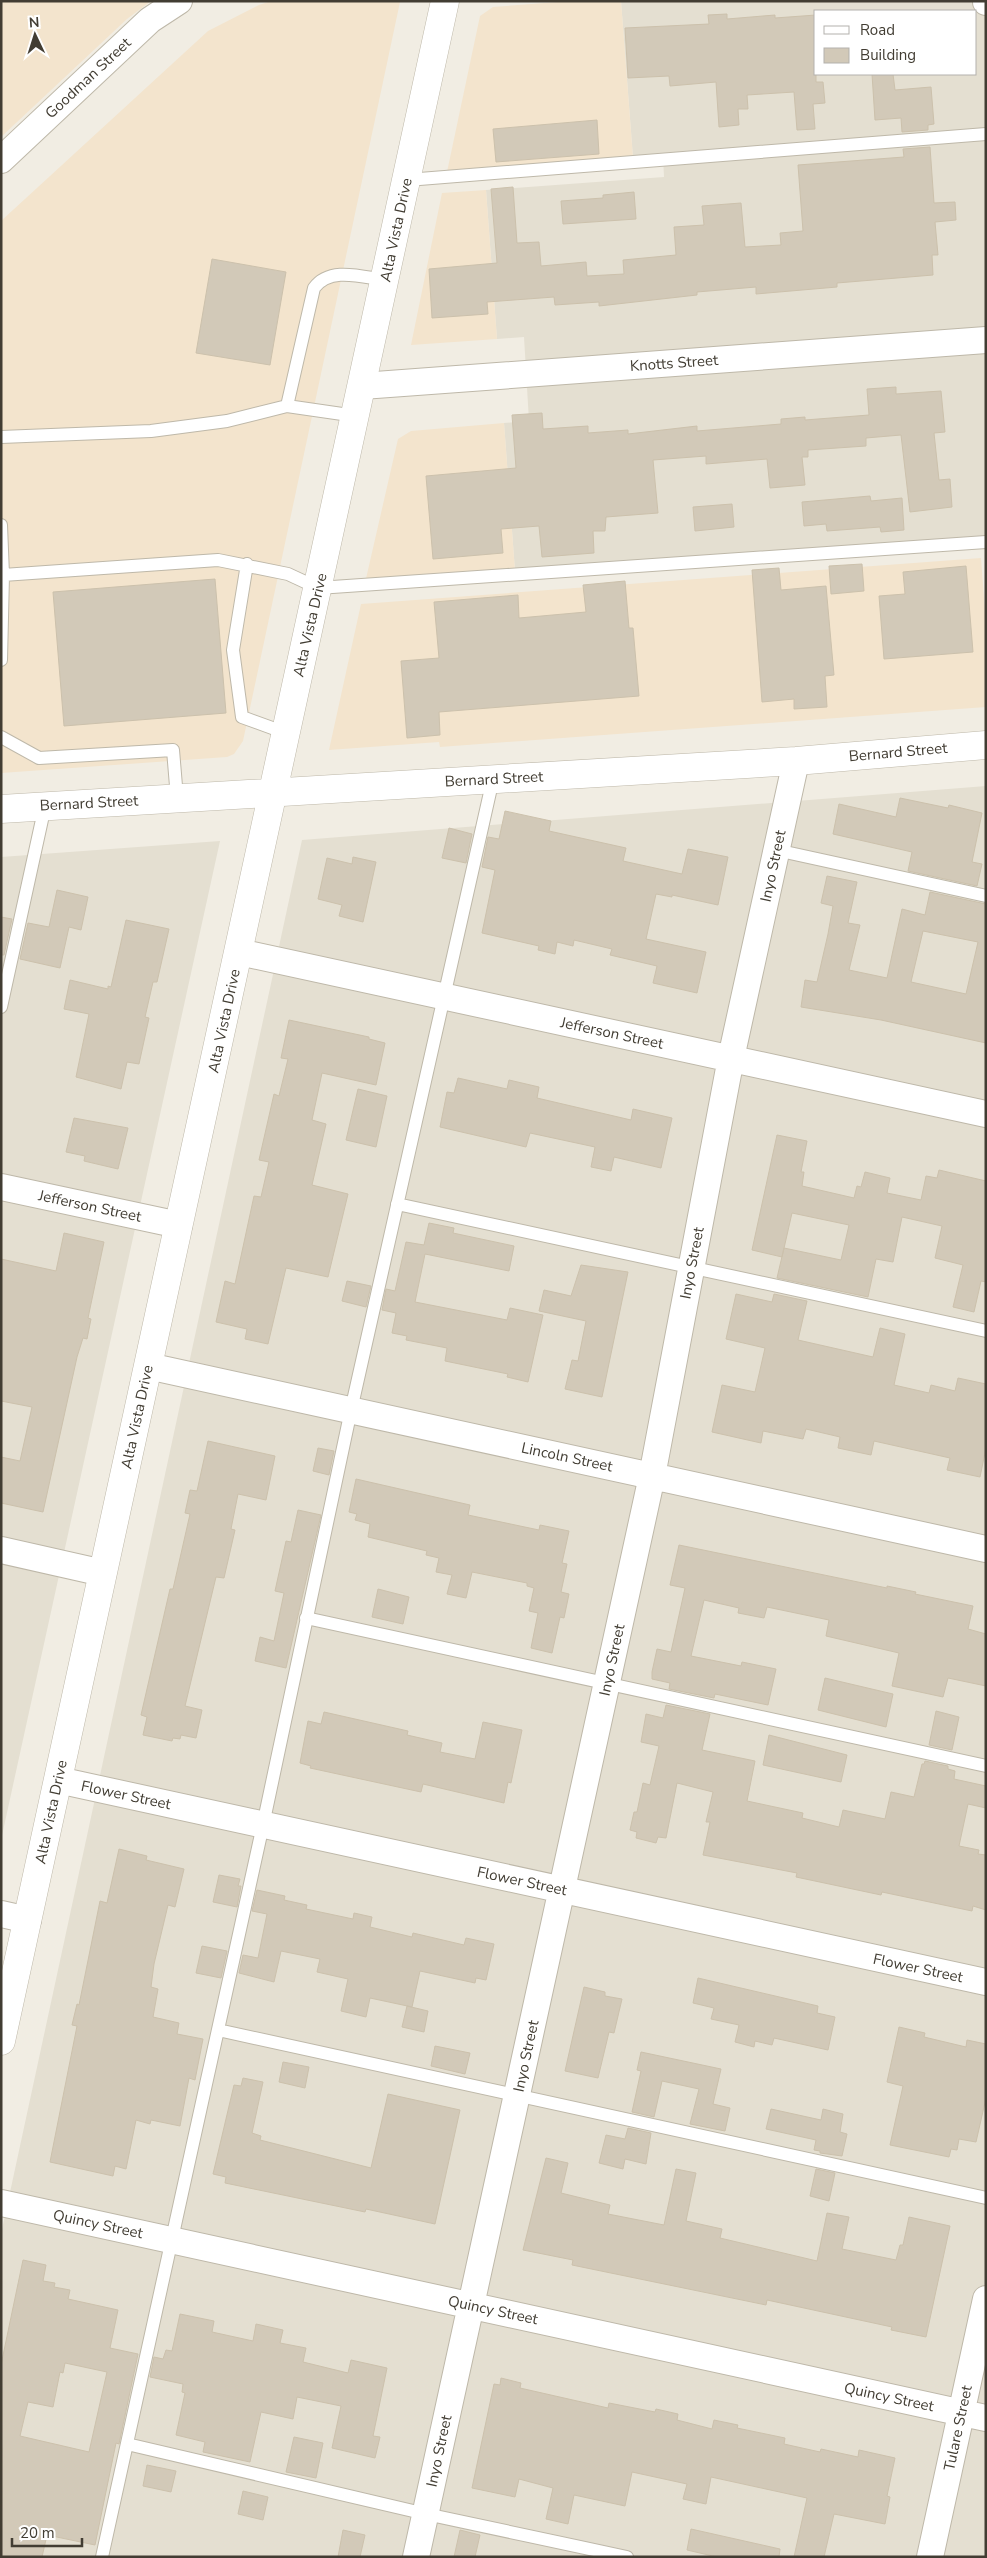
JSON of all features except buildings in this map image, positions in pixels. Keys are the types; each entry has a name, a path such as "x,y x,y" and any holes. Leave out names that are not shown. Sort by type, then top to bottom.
{"street":[{"name":"Goodman Street","path":"1,160 150,20 179,1"},
{"name":"Alta Vista Drive","path":"1,2041 445,1"},
{"name":"Knotts Street","path":"362,386 986,340"},
{"name":"Bernard Street","path":"1,809 796,761 986,745"},
{"name":"Inyo Street","path":"416,2557 652,1476 731,1058 796,761"},
{"name":"Jefferson Street","path":"239,952 986,1114"},
{"name":"Jefferson Street","path":"1,1186 179,1226"},
{"name":"Lincoln Street","path":"148,1366 986,1549"},
{"path":"1,1550 103,1573"},
{"name":"Flower Street","path":"58,1780 986,1982"},
{"path":"1,1914 28,1920"},
{"name":"Quincy Street","path":"1,2203 973,2415"},
{"name":"Tulare Street","path":"930,2557 973,2415 986,2299"}],"lane":[{"path":"407,180 986,134"},
{"path":"287,406 314,288 319,281 328,276 346,274 385,280"},
{"path":"1,437 151,431 227,421 287,406 356,416"},
{"path":"1,525 3,575 1,660"},
{"path":"3,575 218,560 247,564 288,574 318,588 986,542"},
{"path":"247,564 232,650 242,717 286,733"},
{"path":"1,737 40,758 173,750 177,798"},
{"path":"102,2557 263,1825 350,1410 493,779"},
{"path":"1,1007 45,806"},
{"path":"776,850 986,896"},
{"path":"397,1204 986,1331"},
{"path":"306,1618 986,1766"},
{"path":"218,2030 986,2198"},
{"path":"127,2444 426,2514 627,2557"}],"shaded area":[{"path":"1,1 151,1 127,19 1,137"},
{"path":"271,1 400,2 243,741 234,754 227,757 1,773 1,221 208,31 259,5"},
{"path":"571,1 621,1 633,158 447,172 480,16 493,7"},
{"path":"621,1 986,1 986,536 515,571 504,423 529,421 524,337 497,339 486,190 664,177 663,156 633,158"},
{"path":"486,190 497,339 411,345 442,193"},
{"path":"504,423 515,571 365,583 398,439 411,431"},
{"path":"981,558 986,625 986,707 440,747 439,742 329,750 361,604"},
{"path":"986,786 986,2557 1,2557 1,2234 302,840"},
{"path":"220,841 1,1840 1,857"}]}
